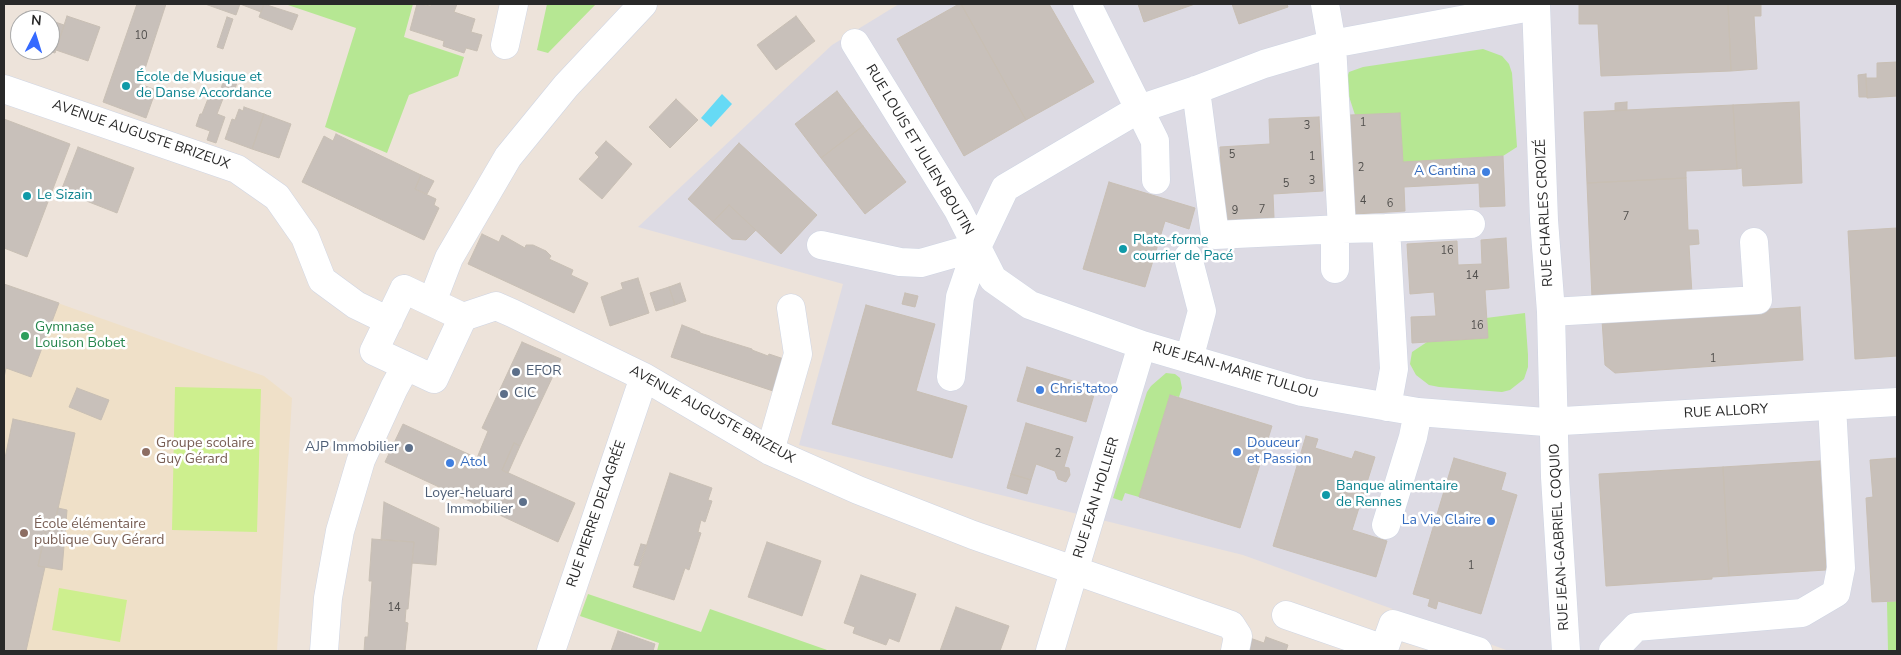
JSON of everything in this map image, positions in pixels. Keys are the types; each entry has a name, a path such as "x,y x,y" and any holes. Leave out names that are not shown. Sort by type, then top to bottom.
{"street":[{"path":"505,45 514,4"},
{"path":"432,302 449,258 508,157 566,86 643,4"},
{"path":"1087,4 1155,141 1156,180"},
{"path":"1325,4 1332,44 1339,230 1335,269"},
{"name":"RUE LOUIS ET JULIEN BOUTIN","path":"977,247 1005,188 1139,109 1264,64 1332,44 1536,5"},
{"name":"RUE CHARLES CROIZÉ","path":"1536,5 1544,220 1551,312 1555,422"},
{"name":"RUE LOUIS ET JULIEN BOUTIN","path":"854,43 958,210 977,247"},
{"name":"AVENUE AUGUSTE BRIZEUX","path":"4,89 237,169 277,197 304,238 322,280 356,306 389,320"},
{"path":"1196,90 1215,235 1471,224"},
{"path":"1386,228 1394,369 1387,407"},
{"path":"1551,312 1758,300 1754,242"},
{"path":"821,245 900,262 921,263 977,247"},
{"path":"950,377 960,297 977,247"},
{"name":"RUE JEAN-MARIE TULLOU","path":"977,247 993,279 1030,305 1142,345 1302,392 1418,412 1555,422"},
{"path":"1188,257 1202,311 1189,359"},
{"path":"404,289 464,317 434,379 374,351 404,289"},
{"name":"AVENUE AUGUSTE BRIZEUX","path":"464,317 496,306 644,376 770,451 858,490 1075,572 1231,625 1238,636 1235,651"},
{"path":"770,451 798,354 792,308"},
{"name":"RUE JEAN HOLLIER","path":"1050,651 1142,345"},
{"path":"324,651 328,598 340,531 361,460 406,366"},
{"name":"RUE PIERRE DELAGRÉE","path":"551,651 644,376"},
{"name":"RUE ALLORY","path":"1555,422 1897,402"},
{"path":"1613,651 1636,627 1802,613 1836,593 1841,568 1832,406"},
{"path":"1386,525 1413,437 1418,412"},
{"name":"RUE JEAN-GABRIEL COQUIO","path":"1555,422 1555,477 1566,651"},
{"path":"1286,615 1384,649 1393,624 1478,651"}],"shaded area":[{"path":"899,4 1897,4 1897,651 1509,651 1243,555 799,445 843,284 638,227 832,45"},
{"name":"Groupe scolaire Guy Gérard","path":"4,284 264,376 292,398 277,651 4,651"}],"green space":[{"path":"285,4 413,4 404,37 464,57 458,76 409,95 387,153 325,127 356,28"},
{"path":"547,4 596,4 548,53 537,50"},
{"path":"1483,49 1502,56 1509,64 1512,73 1517,147 1503,156 1403,162 1400,113 1355,115 1345,84 1349,72 1363,67"},
{"path":"1525,313 1528,367 1524,379 1510,390 1502,392 1429,385 1416,375 1410,364 1412,352 1427,342 1487,338 1486,318"},
{"path":"1166,373 1175,374 1180,378 1182,388 1179,397 1170,395 1139,497 1125,493 1122,501 1113,498 1147,392"},
{"path":"175,387 261,389 257,532 172,530"},
{"path":"59,588 127,600 120,642 52,630"},
{"path":"588,594 701,632 710,609 830,651 657,651 659,643 580,616"},
{"path":"1897,601 1897,651 1888,651 1887,602"}],"water":[{"path":"722,94 732,104 711,127 701,118"}],"building":[{"path":"137,4 166,4 140,84 156,90 146,118 103,102"},
{"path":"205,4 240,4 236,15"},
{"path":"240,4 264,4 261,12"},
{"path":"264,4 298,15 292,30 259,17"},
{"path":"417,4 431,6 431,4 457,4 454,12 475,19 471,32 482,35 477,51 466,48 464,53 443,46 444,41 410,30"},
{"path":"961,4 1026,120 964,156 897,39"},
{"path":"961,4 1049,4 1094,82 1026,120"},
{"path":"1138,4 1195,4 1144,22"},
{"path":"1232,4 1287,4 1288,7 1239,24"},
{"path":"1579,4 1728,4 1731,71 1601,76 1598,24 1579,24"},
{"path":"1728,4 1761,4 1761,16 1754,16 1757,69 1731,71"},
{"path":"67,16 100,27 88,61 60,51 60,38"},
{"path":"796,16 815,41 776,70 757,45"},
{"path":"227,17 233,19 223,49 217,47"},
{"path":"60,24 64,25 60,37"},
{"path":"1897,62 1897,96 1867,98 1866,78 1877,78 1877,63"},
{"path":"226,74 238,79 232,99 224,96 217,114 225,117 216,143 207,140 210,131 196,126 211,91 219,94"},
{"path":"1866,74 1867,97 1859,97 1858,75"},
{"path":"837,91 863,126 821,158 795,124"},
{"path":"676,99 698,120 670,148 649,127"},
{"path":"1627,102 1627,110 1615,111 1615,103"},
{"path":"1799,102 1802,183 1743,186 1742,168 1737,169 1733,105"},
{"path":"1733,105 1737,169 1686,171 1686,178 1587,183 1584,112"},
{"path":"244,107 264,114 252,149 225,139 232,119 235,120 239,109 243,111"},
{"path":"1400,113 1403,162 1503,156 1505,206 1480,207 1479,183 1404,187 1405,211 1355,214 1350,115"},
{"path":"264,114 291,124 279,158 252,149"},
{"path":"1319,117 1323,191 1273,194 1274,218 1224,221 1220,147 1270,144 1269,119"},
{"name":"Le Sizain","path":"4,119 70,144 27,257 4,248"},
{"path":"863,126 906,182 865,214 821,158"},
{"path":"336,134 421,175 415,189 436,199 434,205 439,208 424,240 302,182 324,136 333,141"},
{"path":"606,141 632,164 602,199 579,179 599,157 595,153"},
{"path":"739,143 817,215 781,254 729,205 713,222 688,199"},
{"path":"78,147 134,168 117,213 61,191"},
{"path":"421,175 434,181 427,194 415,189"},
{"path":"1686,178 1688,230 1698,230 1699,244 1689,245 1692,294 1592,298 1587,183"},
{"name":"Plate-forme courrier de Pacé","path":"1109,182 1195,208 1189,229 1165,221 1145,287 1083,269"},
{"path":"729,205 756,230 746,240 732,239 713,222"},
{"path":"1897,228 1897,356 1855,359 1848,231"},
{"path":"482,234 499,242 502,235 525,248 526,245 533,245 546,251 551,256 549,259 573,270 571,275 588,283 574,313 468,264"},
{"path":"1506,238 1509,288 1485,290 1488,338 1412,343 1411,317 1436,316 1434,292 1410,294 1407,244 1457,241 1458,265 1482,264 1481,240"},
{"path":"638,278 649,313 610,326 601,297 623,289 621,283"},
{"path":"680,283 686,301 675,305 669,287"},
{"name":"Gymnase Louison Bobet","path":"4,284 59,303 31,377 6,368 4,378"},
{"path":"669,287 675,305 656,311 650,293"},
{"path":"905,293 918,296 915,307 902,304"},
{"path":"866,305 935,324 916,391 967,406 952,458 832,424"},
{"path":"1800,307 1803,360 1615,373 1605,365 1602,320"},
{"path":"682,325 768,356 769,354 787,360 776,392 671,357"},
{"path":"522,342 561,359 520,446 514,443 502,470 575,503 558,542 385,462 403,424 477,458 488,431 482,428"},
{"path":"1027,367 1096,388 1086,422 1017,401"},
{"path":"77,388 109,400 101,420 69,407"},
{"path":"1170,395 1272,426 1240,528 1139,497"},
{"path":"13,419 75,433 53,531 46,529 38,566 45,567 26,651 4,651 4,463"},
{"path":"1026,423 1073,437 1064,467 1069,468 1070,475 1066,482 1058,479 1055,471 1036,464 1031,480 1011,474"},
{"name":"Banque alimentaire de Rennes","path":"1306,436 1318,439 1315,448 1352,459 1355,451 1375,457 1352,530 1387,541 1376,577 1273,546"},
{"path":"514,443 520,446 508,473 502,470"},
{"path":"1454,458 1506,473 1501,490 1517,495 1481,614 1438,601 1436,609 1428,606 1430,599 1413,594"},
{"path":"1897,458 1897,601 1872,602 1866,498 1873,497 1870,460"},
{"path":"1820,461 1826,570 1729,576 1723,467"},
{"path":"1723,467 1729,576 1712,577 1712,579 1606,586 1599,474"},
{"path":"670,473 712,488 708,500 712,501 705,522 701,520 698,532 701,533 689,570 685,568 674,600 633,587"},
{"path":"1011,474 1031,480 1027,494 1007,488"},
{"path":"384,502 439,528 436,565 412,563 414,542 381,540"},
{"path":"58,508 67,510 62,570 38,566 46,529 53,531"},
{"path":"372,539 414,542 408,609 406,609 405,622 408,623 405,651 364,651 365,637 368,637 372,581 369,581"},
{"path":"767,542 821,561 802,616 748,597"},
{"path":"641,544 646,545 639,566 634,565"},
{"path":"861,575 916,594 899,642 889,638 886,645 853,633 855,627 844,623"},
{"path":"956,607 1009,626 1000,651 940,651"},
{"path":"618,631 655,644 653,651 611,651"},
{"path":"1266,637 1288,645 1286,651 1245,651 1250,638 1264,643"}],"place":[{"name":"École de Musique et de Danse Accordance","path":"126,86"},
{"name":"A Cantina","path":"1486,172"},
{"name":"Le Sizain","path":"27,196"},
{"name":"Plate-forme courrier de Pacé","path":"1123,249"},
{"name":"Gymnase Louison Bobet","path":"25,336"},
{"name":"EFOR","path":"516,372"},
{"name":"Chris'tatoo","path":"1040,390"},
{"name":"CIC","path":"504,394"},
{"name":"AJP Immobilier","path":"409,448"},
{"name":"Groupe scolaire Guy Gérard","path":"146,452"},
{"name":"Douceur et Passion","path":"1237,452"},
{"name":"Atol","path":"450,463"},
{"name":"Banque alimentaire de Rennes","path":"1326,495"},
{"name":"Loyer-heluard Immobilier","path":"523,502"},
{"name":"La Vie Claire","path":"1491,521"},
{"name":"École élémentaire publique Guy Gérard","path":"24,533"}]}
